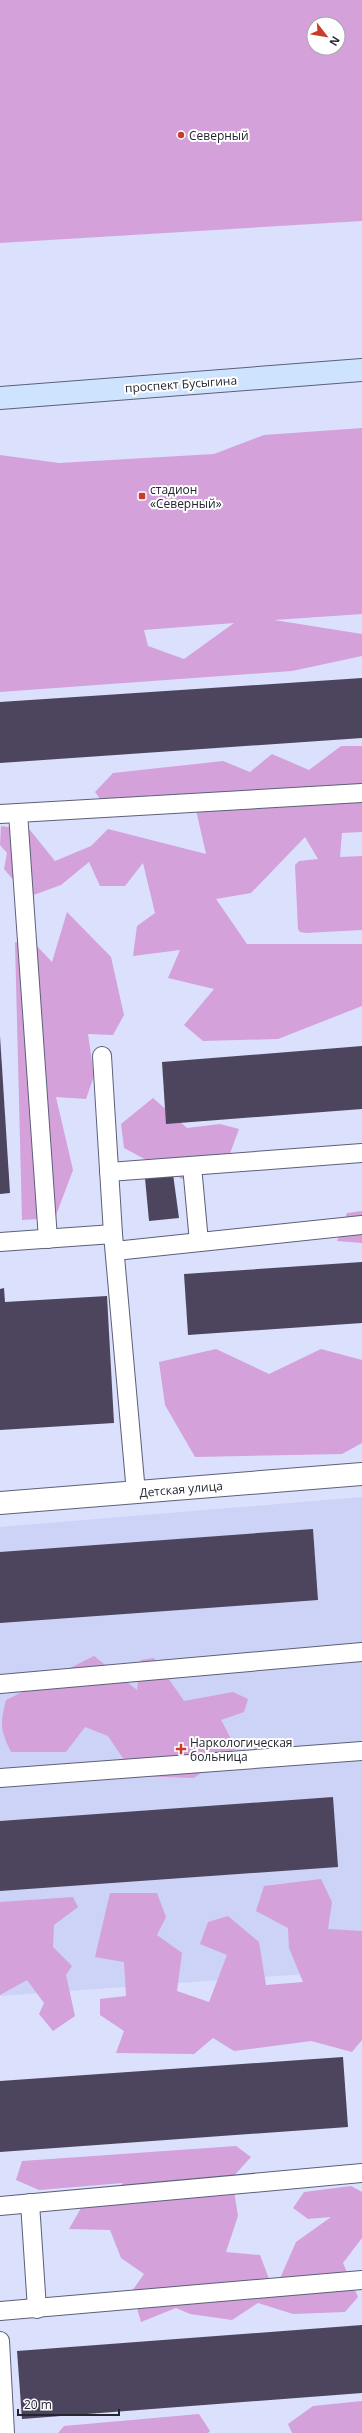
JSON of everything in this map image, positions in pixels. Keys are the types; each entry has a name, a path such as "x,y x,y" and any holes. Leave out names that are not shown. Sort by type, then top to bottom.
{"main road":[{"name":"проспект Бусыгина","path":"0,398 362,370"}],"street":[{"name":"Детская улица","path":"0,1503 362,1474"}],"lane":[{"path":"0,814 362,793"},
{"path":"18,813 48,1239"},
{"path":"102,1056 114,1242 136,1493"},
{"path":"109,1172 362,1153"},
{"path":"192,1166 199,1242"},
{"path":"0,1242 48,1239 114,1242 199,1242 362,1225"},
{"path":"0,1684 362,1652"},
{"path":"0,1778 362,1752"},
{"path":"0,2206 362,2173"},
{"path":"30,2204 37,2309"},
{"path":"0,2311 362,2280"},
{"path":"0,2341 5,2433"}],"shaded area":[{"name":"Северный","path":"0,0 362,0 362,221 0,243"},
{"path":"362,428 362,614 274,620 362,634 362,656 292,671 0,692 0,455 59,463 214,454 264,435","holes":["234,623 184,659 148,646 144,630"]},
{"path":"341,746 362,746 362,832 342,833 340,857 362,856 362,930 306,933 300,932 298,929 295,865 299,861 318,859 305,837 251,893 216,899 247,944 362,944 362,1006 278,1039 203,1041 184,1025 214,989 168,978 180,950 133,956 137,926 155,913 143,863 125,886 100,886 89,862 61,885 28,897 4,869 7,853 0,845 1,826 30,830 55,861 91,846 108,829 206,854 196,810 150,795 110,813 95,792 113,773 223,761 250,772 272,754 309,770"},
{"path":"67,912 111,957 124,1015 113,1035 88,1034 94,1076 86,1099 56,1097 73,1170 55,1218 22,1220 15,942 36,945 52,962"},
{"path":"153,1098 187,1128 220,1124 239,1129 224,1170 182,1179 124,1148 121,1124"},
{"path":"362,1211 362,1243 337,1241 347,1213"},
{"path":"216,1349 269,1374 321,1349 362,1360 362,1443 342,1454 195,1457 165,1405 159,1362"},
{"name":"Наркологическая больница","path":"362,1497 362,1970 0,1996 0,1527"},
{"path":"94,1656 137,1690 141,1660 154,1658 184,1701 233,1692 248,1699 244,1712 221,1720 236,1748 194,1778 135,1776 108,1736 85,1727 66,1752 11,1752 2,1726 6,1700"},
{"path":"321,1879 332,1902 328,1929 362,1931 362,2040 352,2052 311,2041 234,2051 213,2038 194,2054 116,2053 124,2031 100,2015 100,1999 126,1996 124,1962 95,1957 110,1893 157,1893 166,1917 157,1935 182,1953 177,1991 209,2002 227,1955 200,1944 208,1922 228,1916 259,1942 266,1985 303,1982 289,1948 288,1928 256,1911 264,1886"},
{"path":"73,1897 78,1907 54,1925 53,1947 72,1966 66,1975 75,2016 53,2031 39,2014 44,2003 27,1980 0,1995 0,1902"},
{"path":"236,2146 251,2157 232,2178 238,2216 226,2252 260,2255 274,2292 296,2242 331,2217 308,2219 293,2208 304,2192 351,2186 362,2192 362,2238 343,2263 358,2297 345,2312 293,2314 258,2303 232,2320 190,2314 176,2308 141,2322 132,2291 144,2274 121,2258 110,2230 69,2229 81,2208 110,2204 123,2183 39,2190 16,2180 22,2161"},
{"path":"362,2401 362,2433 292,2433 288,2424 313,2406"},
{"path":"199,2414 210,2431 208,2433 58,2433 64,2426"}],"building":[{"path":"362,678 362,738 0,763 0,702"},
{"path":"0,1036 10,1193 0,1194"},
{"path":"362,1046 362,1109 166,1124 162,1062"},
{"path":"173,1174 179,1218 149,1221 145,1178"},
{"path":"362,1262 362,1323 188,1335 184,1274"},
{"path":"4,1288 5,1302 107,1296 114,1423 0,1430 0,1289"},
{"path":"313,1529 318,1600 0,1623 0,1552"},
{"path":"333,1797 338,1867 0,1891 0,1821"},
{"path":"343,2057 348,2127 0,2152 0,2081"},
{"path":"362,2325 362,2393 22,2419 17,2351"}],"place":[{"name":"Северный","path":"181,135"},
{"name":"стадион «Северный»","path":"142,496"},
{"name":"Наркологическая больница","path":"181,1749"}]}
